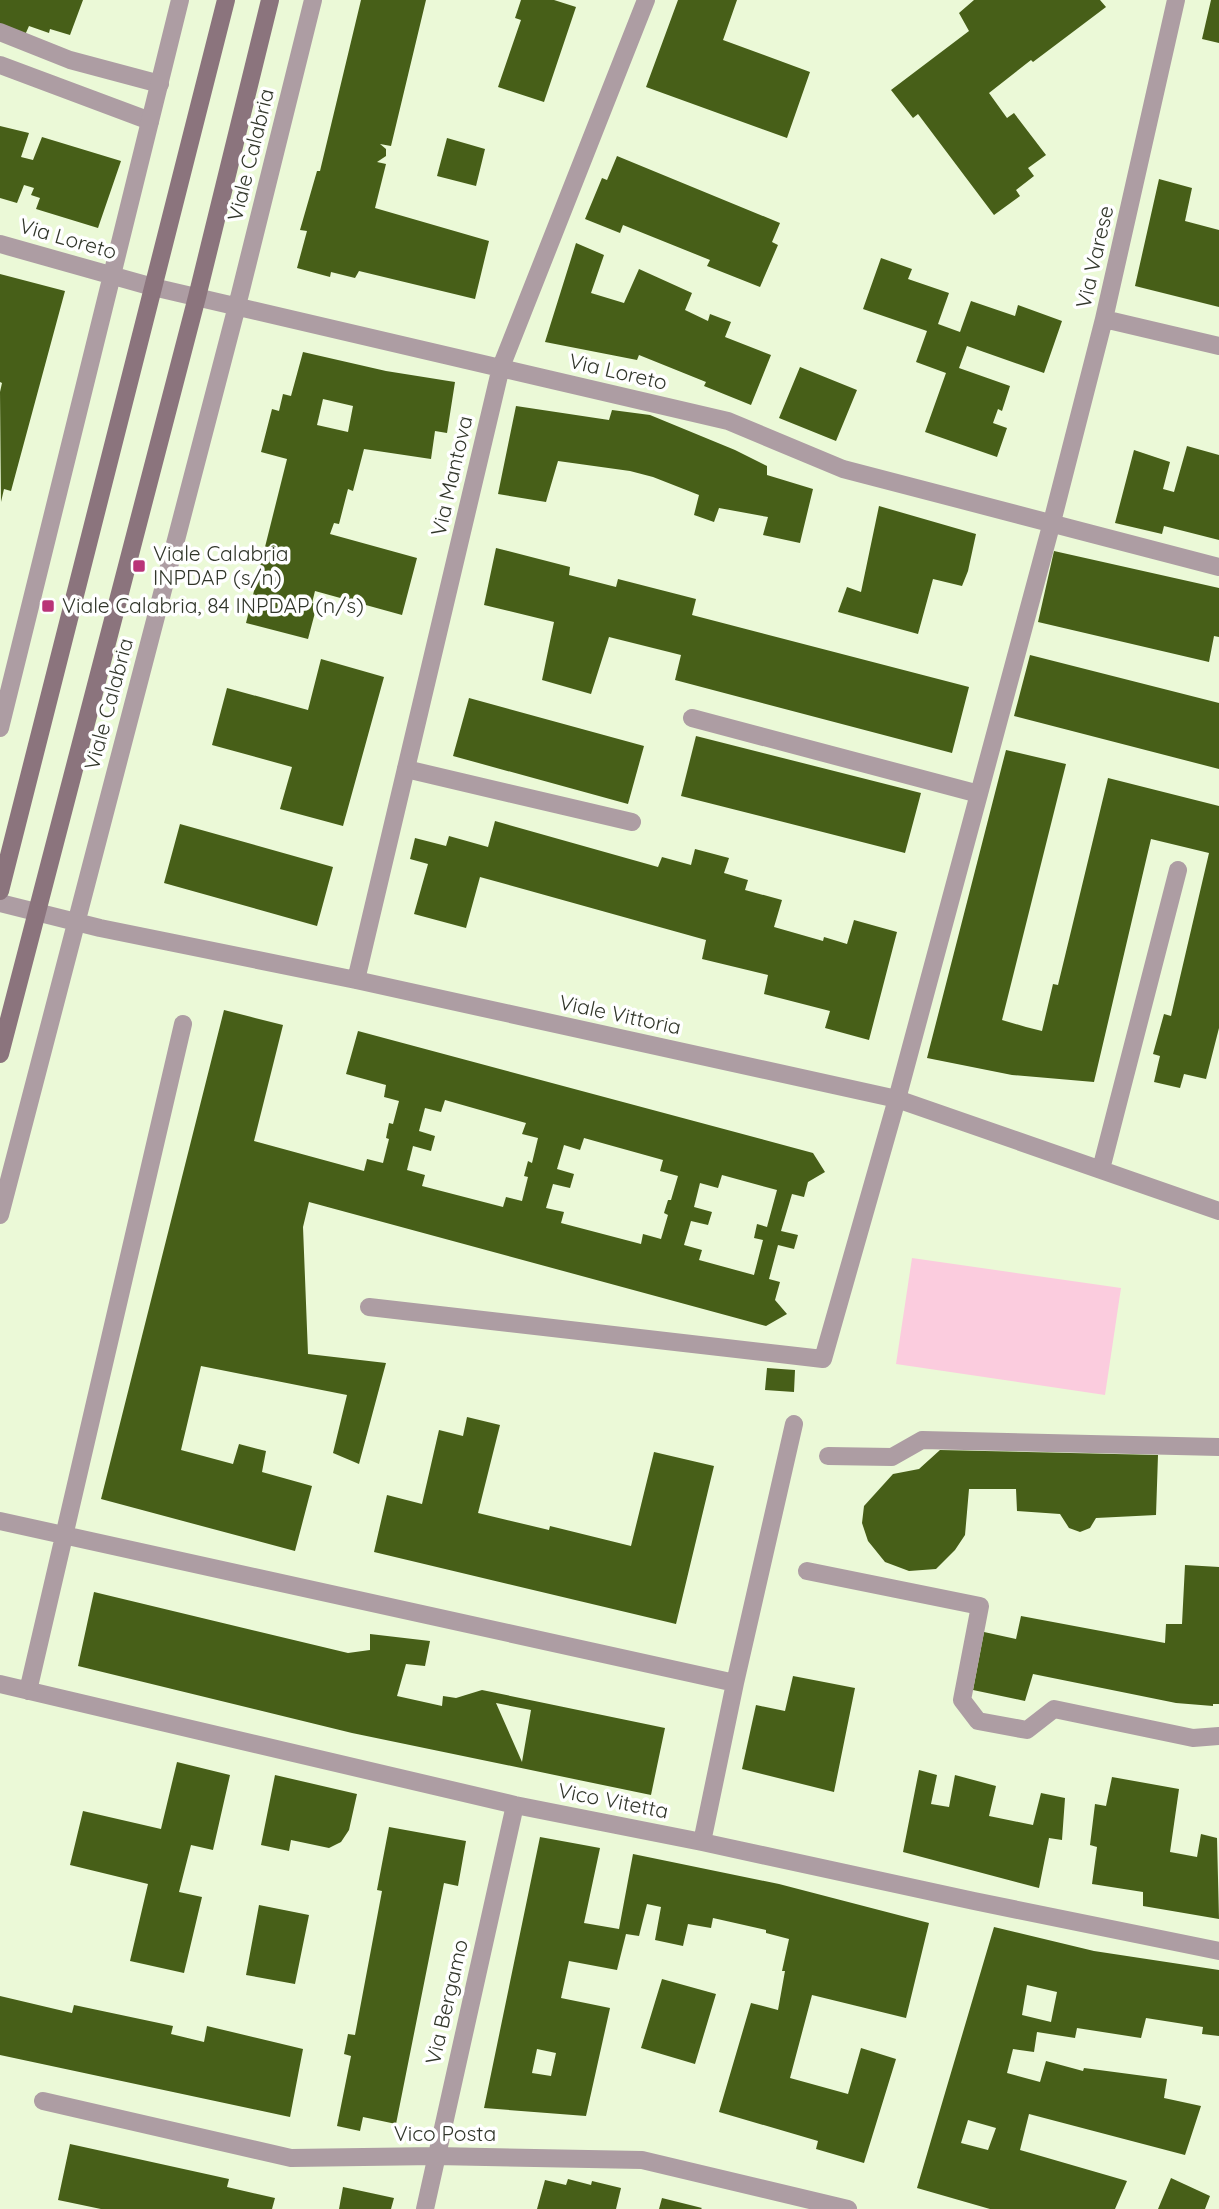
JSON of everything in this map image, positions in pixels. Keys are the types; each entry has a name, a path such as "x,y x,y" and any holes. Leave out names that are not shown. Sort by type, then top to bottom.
{"main road":[{"path":"0,891 226,0"},
{"name":"Viale Calabria","path":"0,1054 197,297 270,0"}],"street":[{"path":"0,728 180,0"},
{"name":"Viale Calabria","path":"0,1215 237,306 313,0"},
{"name":"Via Mantova","path":"356,980 501,368 646,0"},
{"name":"Via Varese","path":"369,1307 823,1359 897,1099 1052,522 1104,319 1176,0"},
{"path":"0,32 70,60 160,84"},
{"path":"0,65 150,121"},
{"name":"Via Loreto","path":"0,244 152,287 728,421 843,469 1219,567"},
{"path":"1104,319 1219,346"},
{"path":"692,718 979,794"},
{"path":"406,769 632,822"},
{"path":"1101,1169 1178,870"},
{"name":"Viale Vittoria","path":"0,903 897,1099 1219,1211"},
{"path":"28,1691 183,1024"},
{"path":"702,1842 794,1424"},
{"path":"828,1456 892,1457 922,1440 1219,1447"},
{"path":"0,1521 735,1683"},
{"path":"807,1571 980,1606 962,1700 978,1721 1027,1730 1054,1709 1193,1738 1219,1736"},
{"name":"Vico Vitetta","path":"0,1684 515,1805 1219,1951"},
{"name":"Via Bergamo","path":"425,2209 515,1805"},
{"name":"Vico Posta","path":"43,2101 291,2158 436,2156 642,2160 848,2209"}],"shaded area":[{"path":"912,1258 1121,1288 1105,1395 896,1364"}],"building":[{"path":"0,0 83,0 70,35 50,29 49,33 29,26 25,35 0,26"},
{"path":"361,0 426,0 391,146 380,144 386,149 386,156 377,162 386,164 375,208 489,241 475,299 359,271 355,278 331,272 330,277 297,268 307,231 300,230 317,171 320,171"},
{"path":"521,0 554,0 576,7 544,102 498,87 521,20 515,18"},
{"path":"678,0 737,0 723,40 810,72 787,138 646,87"},
{"path":"974,0 1100,0 1106,7 989,93 1007,118 1014,113 1046,155 1028,168 1034,176 1016,190 1020,196 994,215 918,114 913,118 891,90 969,31 959,13"},
{"path":"1211,0 1219,0 1219,43 1202,39"},
{"path":"0,126 29,133 21,157 33,160 42,137 121,161 98,228 36,209 40,198 31,195 34,188 24,185 17,203 0,198"},
{"path":"447,138 485,149 476,186 437,176"},
{"path":"617,156 780,223 772,242 778,245 760,287 707,266 710,260 623,225 620,233 585,219 602,178 607,180"},
{"path":"1159,179 1192,188 1185,221 1219,230 1219,307 1135,286"},
{"path":"576,243 604,255 591,293 624,303 639,269 692,293 685,310 708,321 710,314 731,322 725,337 771,355 751,405 704,386 706,382 639,355 637,360 545,342"},
{"path":"881,258 912,269 908,279 949,293 938,324 960,332 971,301 1015,316 1018,305 1062,321 1044,373 967,346 959,368 1010,386 1002,411 998,409 993,423 1007,428 997,457 925,432 946,373 916,362 927,331 863,309"},
{"path":"0,274 65,291 11,491 4,489 1,502 2,383"},
{"path":"303,352 386,371 455,382 447,433 435,431 431,459 364,449 353,491 348,489 339,524 334,523 330,534 417,558 402,615 315,591 312,603 317,605 308,639 246,623 287,459 261,452 272,409 279,411 283,394 291,396","holes":["323,399 353,406 348,432 317,425"]},
{"path":"800,367 857,390 836,441 779,418"},
{"path":"516,406 609,420 612,410 650,415 735,450 767,466 767,475 813,489 800,543 763,535 768,517 719,508 714,522 694,515 699,495 630,471 558,461 546,502 498,494"},
{"path":"1187,446 1219,455 1219,540 1164,526 1162,534 1115,523 1134,450 1170,462 1163,489 1174,492"},
{"path":"879,506 976,534 962,586 933,579 918,634 838,612 847,587 861,592"},
{"path":"496,548 570,567 569,575 616,587 618,579 696,599 692,615 969,687 952,753 675,680 681,655 609,637 591,694 542,680 554,622 484,605"},
{"path":"1054,551 1219,588 1219,637 1214,636 1209,662 1038,622"},
{"path":"1030,655 1219,703 1219,769 1014,716"},
{"path":"321,659 384,677 343,826 280,809 292,767 212,745 227,688 308,710"},
{"path":"469,698 644,746 628,804 453,756"},
{"path":"696,736 921,793 905,853 681,796"},
{"path":"1006,750 1066,764 1002,1020 1026,1027 1042,1031 1053,984 1058,985 1108,778 1219,806 1219,1028 1206,1079 1184,1074 1180,1088 1154,1082 1160,1056 1153,1054 1164,1014 1171,1016 1209,853 1151,839 1094,1082 1012,1075 927,1058"},
{"path":"495,821 658,867 662,857 691,865 695,849 729,858 724,873 748,880 745,890 782,900 774,927 823,941 824,937 847,944 854,920 897,932 869,1040 825,1028 830,1011 764,994 768,975 702,959 706,940 480,877 466,928 414,914 428,864 410,859 415,838 446,846 449,836 488,847"},
{"path":"180,824 333,867 317,926 164,883"},
{"path":"224,1010 283,1025 254,1141 364,1171 367,1159 383,1163 389,1139 386,1138 389,1123 393,1124 399,1101 384,1097 386,1085 346,1074 358,1031 813,1153 825,1172 808,1182 804,1197 792,1194 781,1231 798,1235 794,1249 778,1245 769,1279 780,1282 775,1300 787,1314 766,1326 309,1202 303,1227 308,1354 386,1363 359,1464 333,1453 347,1395 201,1366 181,1450 233,1464 239,1444 266,1451 262,1472 312,1486 295,1551 101,1499","holes":["445,1100 526,1123 522,1134 538,1138 532,1163 528,1161 524,1176 528,1177 522,1201 506,1197 503,1207 422,1186 425,1175 407,1170 413,1146 431,1151 435,1136 419,1131 425,1108 441,1112","584,1138 663,1160 660,1171 678,1176 664,1213 668,1215 661,1239 643,1234 641,1244 561,1223 564,1212 546,1208 553,1184 570,1188 574,1174 557,1169 564,1145 580,1150","722,1175 777,1190 767,1227 757,1224 754,1238 763,1240 754,1275 699,1260 702,1250 684,1245 691,1221 708,1225 712,1212 694,1207 700,1183 718,1188"]},
{"path":"767,1368 795,1370 794,1392 765,1390"},
{"path":"467,1417 500,1425 478,1513 549,1530 550,1526 631,1546 654,1452 714,1466 676,1624 374,1552 387,1495 422,1504 439,1430 463,1436"},
{"path":"940,1450 1158,1455 1156,1515 1096,1518 1090,1528 1080,1532 1069,1528 1060,1514 1017,1511 1016,1489 969,1489 965,1535 955,1550 936,1569 909,1571 885,1562 868,1541 862,1523 864,1506 893,1474 919,1469"},
{"path":"1185,1565 1219,1567 1219,1704 1213,1706 1176,1703 1033,1674 1025,1701 973,1690 984,1632 1016,1639 1021,1616 1165,1643 1166,1624 1182,1624"},
{"path":"94,1592 348,1653 370,1650 370,1634 430,1641 425,1666 406,1664 397,1696 442,1706 443,1696 456,1698 482,1690 665,1728 651,1795 352,1733 78,1666","holes":["496,1703 531,1710 522,1762"]},
{"path":"793,1676 855,1688 834,1792 742,1769 756,1705 785,1711"},
{"path":"177,1762 230,1775 213,1850 191,1845 179,1892 202,1897 184,1973 130,1961 148,1884 70,1865 83,1811 161,1829"},
{"path":"919,1770 937,1775 931,1804 949,1807 955,1775 996,1786 989,1816 1033,1825 1041,1793 1065,1798 1062,1840 1049,1838 1039,1888 903,1852"},
{"path":"275,1775 357,1794 349,1830 341,1842 329,1848 291,1840 289,1851 261,1845"},
{"path":"1112,1777 1179,1789 1170,1852 1197,1857 1201,1834 1217,1838 1219,1919 1143,1906 1143,1892 1092,1884 1097,1847 1090,1845 1095,1804 1106,1806"},
{"path":"389,1827 466,1841 458,1886 444,1883 396,2124 363,2117 360,2131 337,2126 351,2056 344,2054 348,2034 355,2035 382,1891 377,1890"},
{"path":"540,1837 600,1848 584,1923 619,1929 633,1854 779,1884 929,1923 906,2018 812,1995 790,2078 848,2094 861,2048 896,2059 864,2163 816,2149 818,2141 719,2112 751,2003 778,2010 789,1939 766,1933 766,1930 713,1918 711,1928 688,1924 683,1946 655,1940 661,1907 647,1904 639,1936 626,1934 617,1970 569,1961 561,1998 610,2008 586,2116 484,2108","holes":["537,2049 556,2053 551,2076 532,2073"]},
{"path":"259,1905 309,1915 295,1984 246,1975"},
{"path":"994,1927 1094,1951 1219,1970 1219,2036 1202,2034 1203,2027 1146,2018 1141,2038 1077,2028 1075,2038 1037,2032 1034,2052 1013,2049 1007,2073 1040,2082 1046,2061 1083,2071 1084,2068 1167,2079 1164,2098 1201,2106 1185,2155 1029,2114 1020,2150 1127,2181 1115,2209 990,2209 917,2188","holes":["1027,1985 1057,1992 1051,2022 1022,2015","968,2120 996,2128 988,2150 961,2143"]},
{"path":"662,1979 716,1994 695,2064 641,2048"},
{"path":"0,1996 72,2013 74,2005 173,2026 171,2034 204,2042 207,2026 303,2049 290,2117 0,2055"},
{"path":"70,2144 229,2179 227,2187 275,2198 272,2209 101,2209 58,2200"},
{"path":"1171,2178 1210,2196 1205,2209 1158,2209"},
{"path":"568,2179 621,2188 616,2209 537,2209 545,2180 566,2185"},
{"path":"343,2187 394,2198 391,2209 339,2209"},
{"path":"662,2198 702,2208 659,2209"}],"place":[{"name":"Viale Calabria INPDAP (s/n)","path":"139,566"},
{"name":"Viale Calabria, 84 INPDAP (n/s)","path":"48,606"}]}
